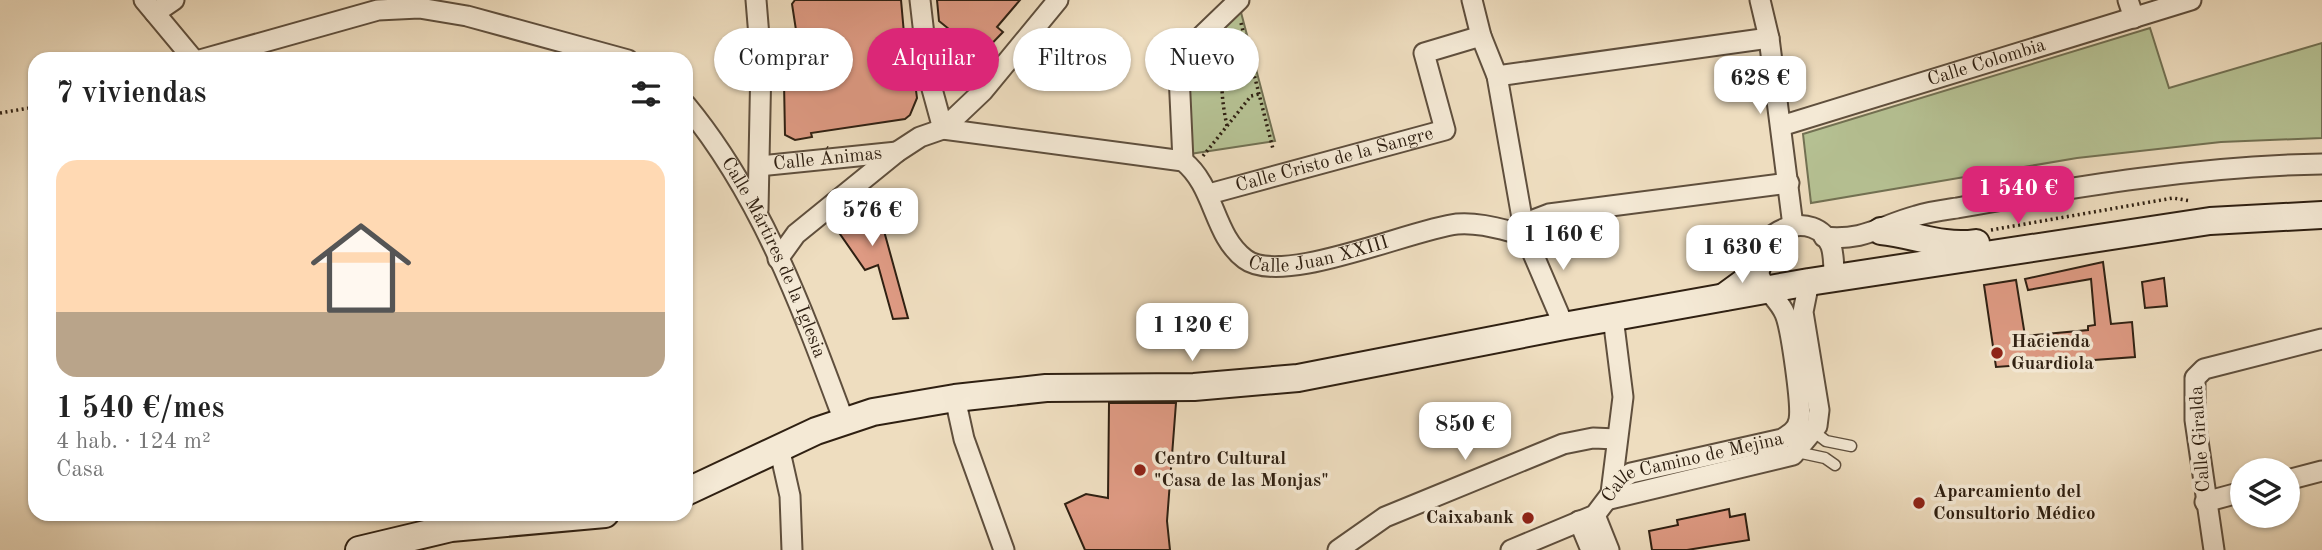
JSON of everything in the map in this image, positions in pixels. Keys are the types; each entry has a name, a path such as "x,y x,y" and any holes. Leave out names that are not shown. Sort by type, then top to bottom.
{"main road":[{"path":"693,489 779,447 873,412 955,397 1046,388 1194,387 1298,378 1564,326 2203,211"},
{"path":"1881,231 1959,245 2203,211 2322,215"},
{"path":"1722,299 1750,278 1758,265"},
{"path":"359,550 451,528 528,521"}],"street":[{"path":"174,0 150,6 187,52"},
{"path":"756,0 761,61 758,210"},
{"name":"Calle Ánimas","path":"778,259 796,234 897,152 920,137 943,129 982,91 1058,0"},
{"path":"922,3 929,78 943,129 1193,159 1179,74 1186,51 1239,0"},
{"path":"1472,0 1481,36 1497,76 1524,230 1564,326"},
{"path":"1760,0 1769,38 1782,125 1793,226"},
{"name":"Calle Colombia","path":"1782,125 2131,9 2191,0"},
{"path":"228,52 378,10 419,8 467,16 599,52"},
{"name":"Calle Cristo de la Sangre","path":"1209,194 1445,130 1424,53 1481,36"},
{"path":"1497,76 1769,38"},
{"name":"Calle Mártires de la Iglesia","path":"693,116 758,210 844,421"},
{"name":"Calle Ánimas","path":"760,166 897,152"},
{"name":"Calle Juan XXIII","path":"1193,159 1232,247 1247,261 1270,266 1352,253 1458,224 1524,230"},
{"path":"1824,237 1846,239 1881,231 1914,216 2039,193 2236,167 2322,164"},
{"path":"1524,230 1549,214 1789,183"},
{"path":"1768,291 1761,281 1758,265 1763,245 1771,235 1793,226 1815,230 1831,246 1822,280"},
{"name":"Calle Camino de Mejina","path":"1802,439 1819,410 1803,312 1822,280"},
{"name":"Calle Camino de Mejina","path":"1768,291 1785,314 1800,403 1802,439"},
{"path":"1610,499 1623,397 1613,317"},
{"name":"Calle Giralda","path":"2214,550 2195,420 2195,378 2203,369 2322,339"},
{"path":"955,397 964,439 1004,550"},
{"path":"1338,550 1385,517 1563,444 1593,438 1617,439"},
{"name":"Calle Camino de Mejina","path":"1609,550 1587,518 1610,499 1623,478 1631,473 1782,439 1802,439"},
{"path":"779,447 790,496 792,550"},
{"path":"2300,477 2322,471"},
{"path":"2205,502 2230,495"},
{"path":"1511,550 1587,518 1591,550"}],"lane":[{"path":"1802,439 1851,446"},
{"path":"1802,439 1835,465"}],"path":[{"path":"1227,126 1220,79 1224,54 1241,21 1273,149"},
{"path":"1193,159 1227,126 1251,96 1259,94"},
{"path":"0,113 28,108"},
{"path":"1980,232 2173,198 2203,211"}],"green space":[{"path":"1238,1 1245,28 1210,28"},
{"path":"2150,28 2169,88 2322,43 2322,138 2221,142 2077,158 1811,203 1803,134"},
{"path":"1259,80 1275,141 1183,155 1185,91 1259,91"}],"building":[{"path":"795,0 901,0 904,28 867,28 867,91 916,91 917,98 910,115 905,119 811,133 812,137 795,140 785,135 784,91 853,91 853,28 796,28 792,4"},
{"path":"937,0 1020,0 998,28 948,28 939,21"},
{"path":"873,191 908,318 893,319 878,265 865,270 833,224"},
{"path":"2103,262 2111,324 2132,322 2135,357 1996,367 1984,285 2016,280 2025,336 2088,330 2088,326 2095,325 2091,279 2028,290 2025,279"},
{"path":"2164,278 2167,306 2145,308 2142,282"},
{"name":"Centro Cultural \"Casa de las Monjas\"","path":"1109,403 1176,403 1167,521 1170,550 1085,550 1065,504 1086,494 1108,498"},
{"path":"1729,509 1730,517 1745,514 1749,540 1687,550 1652,550 1649,531 1678,525 1677,520"}],"place":[{"name":"Hacienda Guardiola","path":"1997,353"},
{"name":"Centro Cultural \"Casa de las Monjas\"","path":"1140,470"},
{"name":"Aparcamiento del Consultorio Médico","path":"1919,503"},
{"name":"Caixabank","path":"1528,518"}]}
